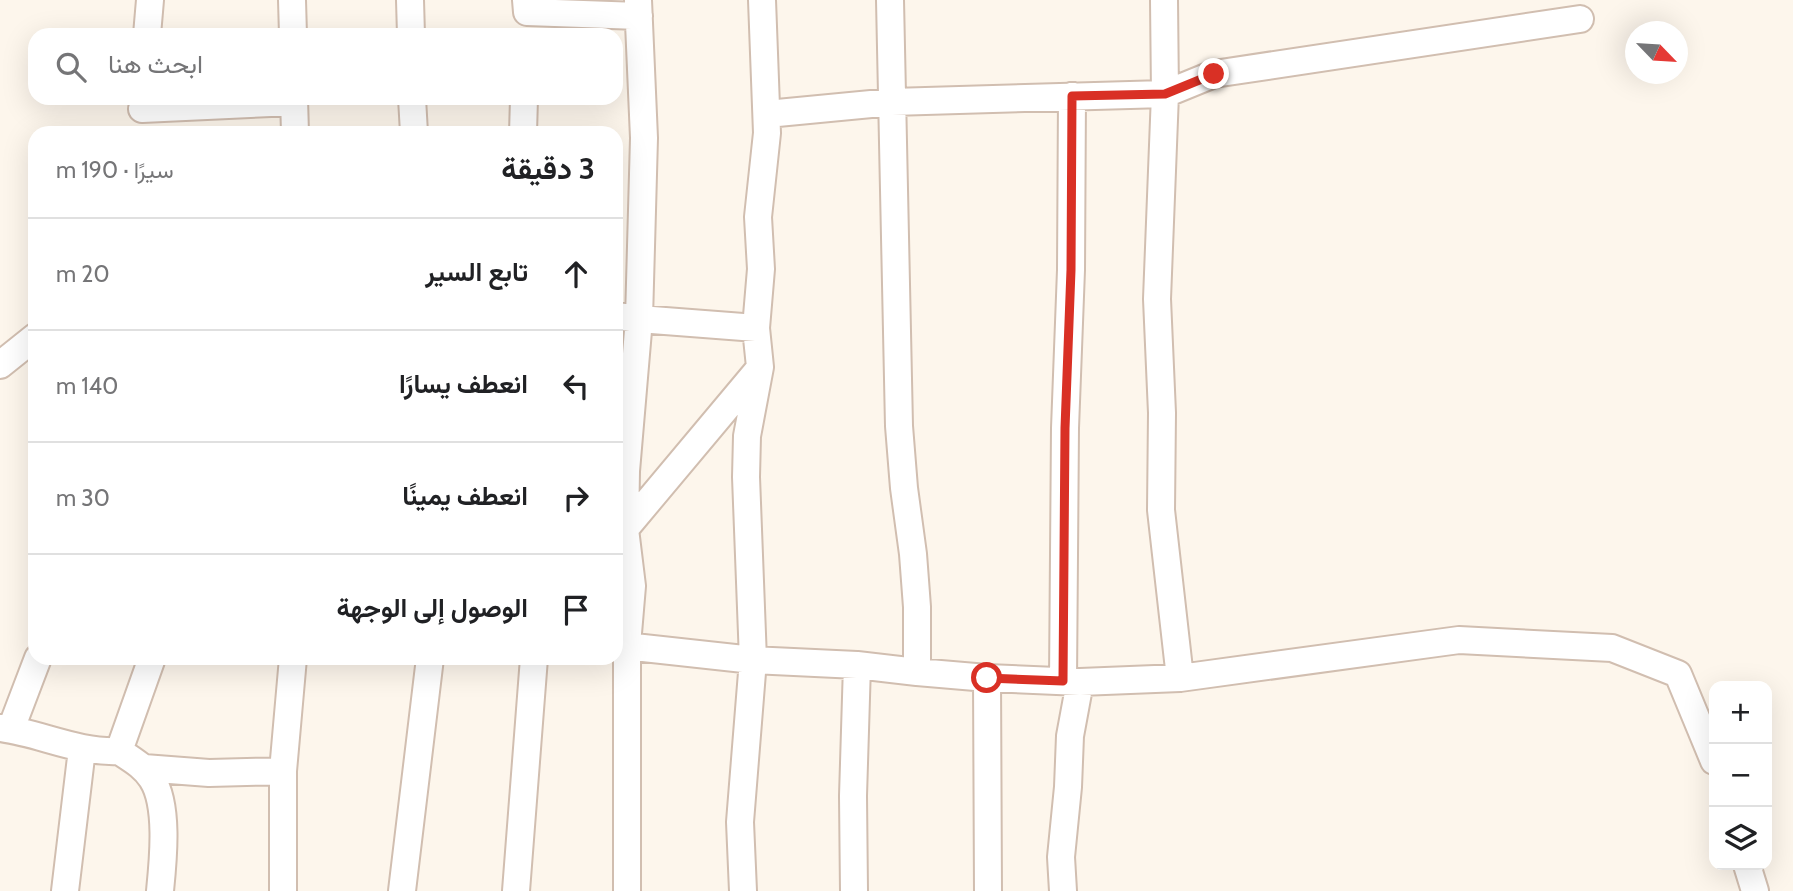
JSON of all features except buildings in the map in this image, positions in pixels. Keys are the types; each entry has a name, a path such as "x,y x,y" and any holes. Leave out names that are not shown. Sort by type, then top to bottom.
{"street":[{"path":"147,28 149,0"},
{"path":"292,0 293,28"},
{"path":"410,0 411,28"},
{"path":"743,891 740,822 752,660 747,436 760,367 756,328 761,269 758,217 767,133 762,0"},
{"path":"891,0 899,426 917,607 917,672"},
{"path":"1164,0 1165,94 1157,299 1161,510 1180,678"},
{"path":"526,16 638,8 644,138 628,317 627,458 623,505"},
{"path":"767,114 892,102 1165,94 1214,74 1580,19"},
{"path":"1063,891 1061,857 1068,787 1071,681 1065,428 1071,270 1072,96"},
{"path":"141,114 239,105"},
{"path":"294,105 295,126"},
{"path":"412,105 414,126"},
{"path":"523,126 524,105"},
{"path":"628,317 756,328"},
{"path":"0,365 28,343"},
{"path":"623,526 760,367"},
{"path":"623,539 632,586 623,634"},
{"path":"623,645 752,660 987,678 1071,681 1180,678 1459,640 1612,648 1678,674 1709,749"},
{"path":"35,665 5,728 82,749 119,751 144,768 158,791 163,819 160,891"},
{"path":"119,751 150,665"},
{"path":"283,891 283,771 292,665"},
{"path":"402,891 429,665"},
{"path":"516,891 533,665"},
{"path":"621,665 627,891"},
{"path":"854,891 853,796 857,666"},
{"path":"987,678 988,891"},
{"path":"65,891 82,749"},
{"path":"144,768 209,773 283,771"},
{"path":"1749,870 1755,891"}],"route":[{"path":"987,678 1063,681 1072,96 1165,94 1214,74"}]}
